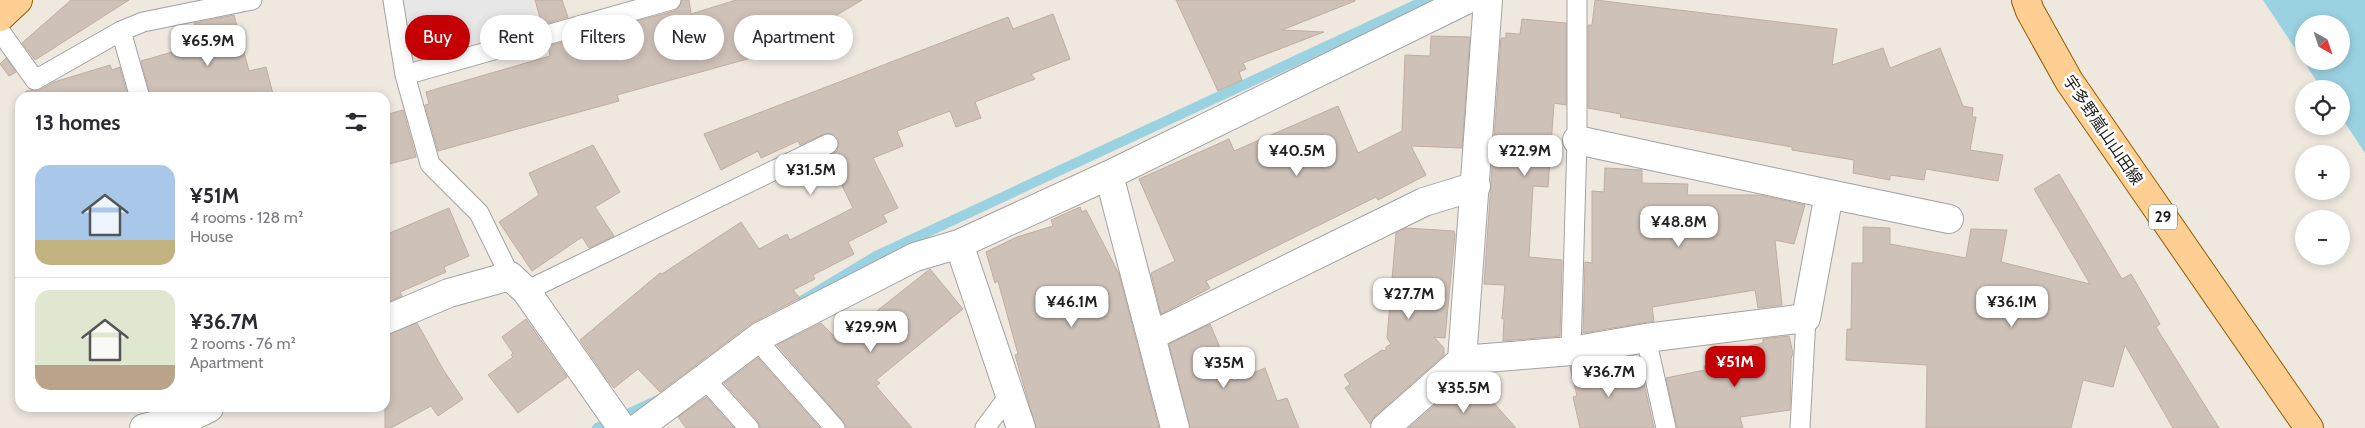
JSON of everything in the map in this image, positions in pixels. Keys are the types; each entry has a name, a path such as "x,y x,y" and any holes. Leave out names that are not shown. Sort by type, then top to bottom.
{"main road":[{"name":"宇多野嵐山山田線","path":"2026,0 2068,82 2309,428"}],"street":[{"path":"638,428 756,339 914,257 959,244 1109,175 1466,0"},
{"path":"1462,360 1488,0"},
{"path":"1577,140 1949,218"},
{"path":"1109,175 1175,428"},
{"path":"1151,336 1424,202 1476,186"},
{"path":"1385,428 1462,360 1571,351 1646,338 1806,318 1829,194"},
{"path":"959,244 1021,428"},
{"path":"390,318 449,293 518,283 622,428"},
{"path":"144,428 192,416 200,412"}],"lane":[{"path":"5,11 35,80 120,30 143,22 252,0"},
{"path":"393,0 405,75 430,164 479,213 518,283 828,144"},
{"path":"405,75 671,0"},
{"path":"1571,351 1577,140 1577,0"},
{"path":"120,30 138,92"},
{"path":"1800,428 1806,318"},
{"path":"1646,338 1666,428"},
{"path":"756,339 835,428"},
{"path":"704,378 749,428"},
{"path":"984,428 1010,393"}],"shaded area":[{"path":"401,0 531,0 535,15 480,15 480,41 470,44 470,15 405,15 405,31"}],"water":[{"path":"2263,0 2365,0 2365,153 2350,130 2350,80 2316,80 2309,70 2350,70 2350,15 2295,15 2295,48"}],"building":[{"path":"71,0 129,0 35,60 22,43"},
{"path":"535,0 562,0 567,15 562,15 562,19 552,22 552,15 539,15"},
{"path":"682,0 689,0 691,14 736,0 862,0 837,15 734,15 734,60 744,60 617,95 619,101 438,151 425,105 429,104 426,92 536,60 552,60 552,45 562,42 562,60 644,60 644,19 654,16 654,60 724,60 724,15 659,15 674,11 679,7"},
{"path":"1176,0 1355,1 1282,30 1324,32 1243,63 1246,69 1239,72 1242,80 1218,91"},
{"path":"1595,0 1837,29 1832,65 1883,48 1890,68 1940,48 1963,106 1973,108 1972,117 1976,117 1970,150 2003,155 1998,181 1926,169 1924,180 1890,175 1890,180 1853,173 1854,160 1792,150 1792,147 1620,117 1621,114 1588,108 1588,25 1592,25"},
{"path":"1053,14 1070,59 1031,74 1035,79 975,102 981,118 956,127 950,111 897,131 903,146 873,158 898,208 883,215 887,222 848,242 854,254 813,275 815,279 793,290 800,298 752,323 660,392 638,369 614,388 580,340 660,273 662,274 741,222 759,249 787,234 790,240 853,208 828,157 837,151 839,145 838,139 834,134 824,134 800,145 798,141 761,158 758,151 721,170 704,134 1008,17 1013,29"},
{"path":"234,15 249,71 266,67 272,92 149,92 141,61 200,44 194,23"},
{"path":"1522,19 1566,23 1566,105 1554,103 1548,187 1533,186 1529,257 1562,260 1560,336 1503,341 1504,319 1502,319 1505,285 1484,284 1501,38 1506,38 1506,33 1520,34"},
{"path":"1431,36 1470,37 1462,148 1411,146 1426,175 1378,200 1376,197 1206,281 1210,288 1161,314 1151,273 1175,261 1139,179 1229,139 1234,151 1338,106 1358,153 1402,131 1405,55 1430,56"},
{"path":"6,58 16,72 9,76 0,64"},
{"path":"110,65 112,70 120,67 126,92 26,92 40,90 54,82"},
{"path":"403,110 416,157 390,164 390,114"},
{"path":"593,145 620,192 595,207 614,236 589,248 582,237 532,271 499,222 539,195 529,173"},
{"path":"1605,168 1642,170 1642,183 1688,184 1687,195 1760,195 1805,205 1794,244 1775,240 1782,305 1758,308 1755,290 1652,307 1654,321 1583,333 1585,262 1592,263 1592,191 1604,192"},
{"path":"2059,174 2122,279 2131,274 2160,324 2156,327 2219,428 2173,428 2125,345 2113,387 2083,380 2071,428 1926,428 1927,365 1846,360 1847,329 1851,329 1852,263 1863,263 1863,227 1890,228 1890,244 1966,258 1971,229 2007,230 2001,262 2090,284 2034,189"},
{"path":"1080,207 1082,212 1086,210 1119,274 1159,428 1036,428 1015,355 1018,354 998,281 995,283 986,252 1017,237 1053,226 1051,220"},
{"path":"449,208 469,256 444,267 446,272 400,292 402,296 390,301 390,233"},
{"path":"1406,228 1454,231 1455,234 1445,338 1434,337 1444,348 1444,355 1375,416 1370,424 1345,388 1350,384 1344,375 1382,350 1386,351 1386,347 1391,344 1387,338 1396,233"},
{"path":"930,269 963,309 876,380 880,383 876,386 912,428 846,428 843,421 777,345 821,323 836,338 841,333 844,337"},
{"path":"526,319 567,377 518,413 488,375 513,357 511,355 513,353 502,337"},
{"path":"417,323 444,371 463,399 438,416 431,406 391,428 385,428 385,412 390,412 390,333"},
{"path":"1210,324 1234,381 1265,368 1277,401 1287,398 1299,428 1190,428 1169,344"},
{"path":"1789,336 1793,353 1791,359 1790,410 1740,417 1743,428 1677,428 1666,378 1705,370 1704,366 1737,360 1736,352 1741,351 1740,348 1763,343 1763,339"},
{"path":"758,358 820,428 760,428 757,420 724,383"},
{"path":"1619,359 1626,386 1644,383 1654,428 1580,428 1573,397 1577,396 1570,367"},
{"path":"1454,388 1468,406 1484,392 1516,428 1409,428"},
{"path":"706,397 734,428 686,428 678,417"}],"waterway":[{"path":"803,300 876,256 1426,0"},
{"path":"597,428 660,399"}]}
